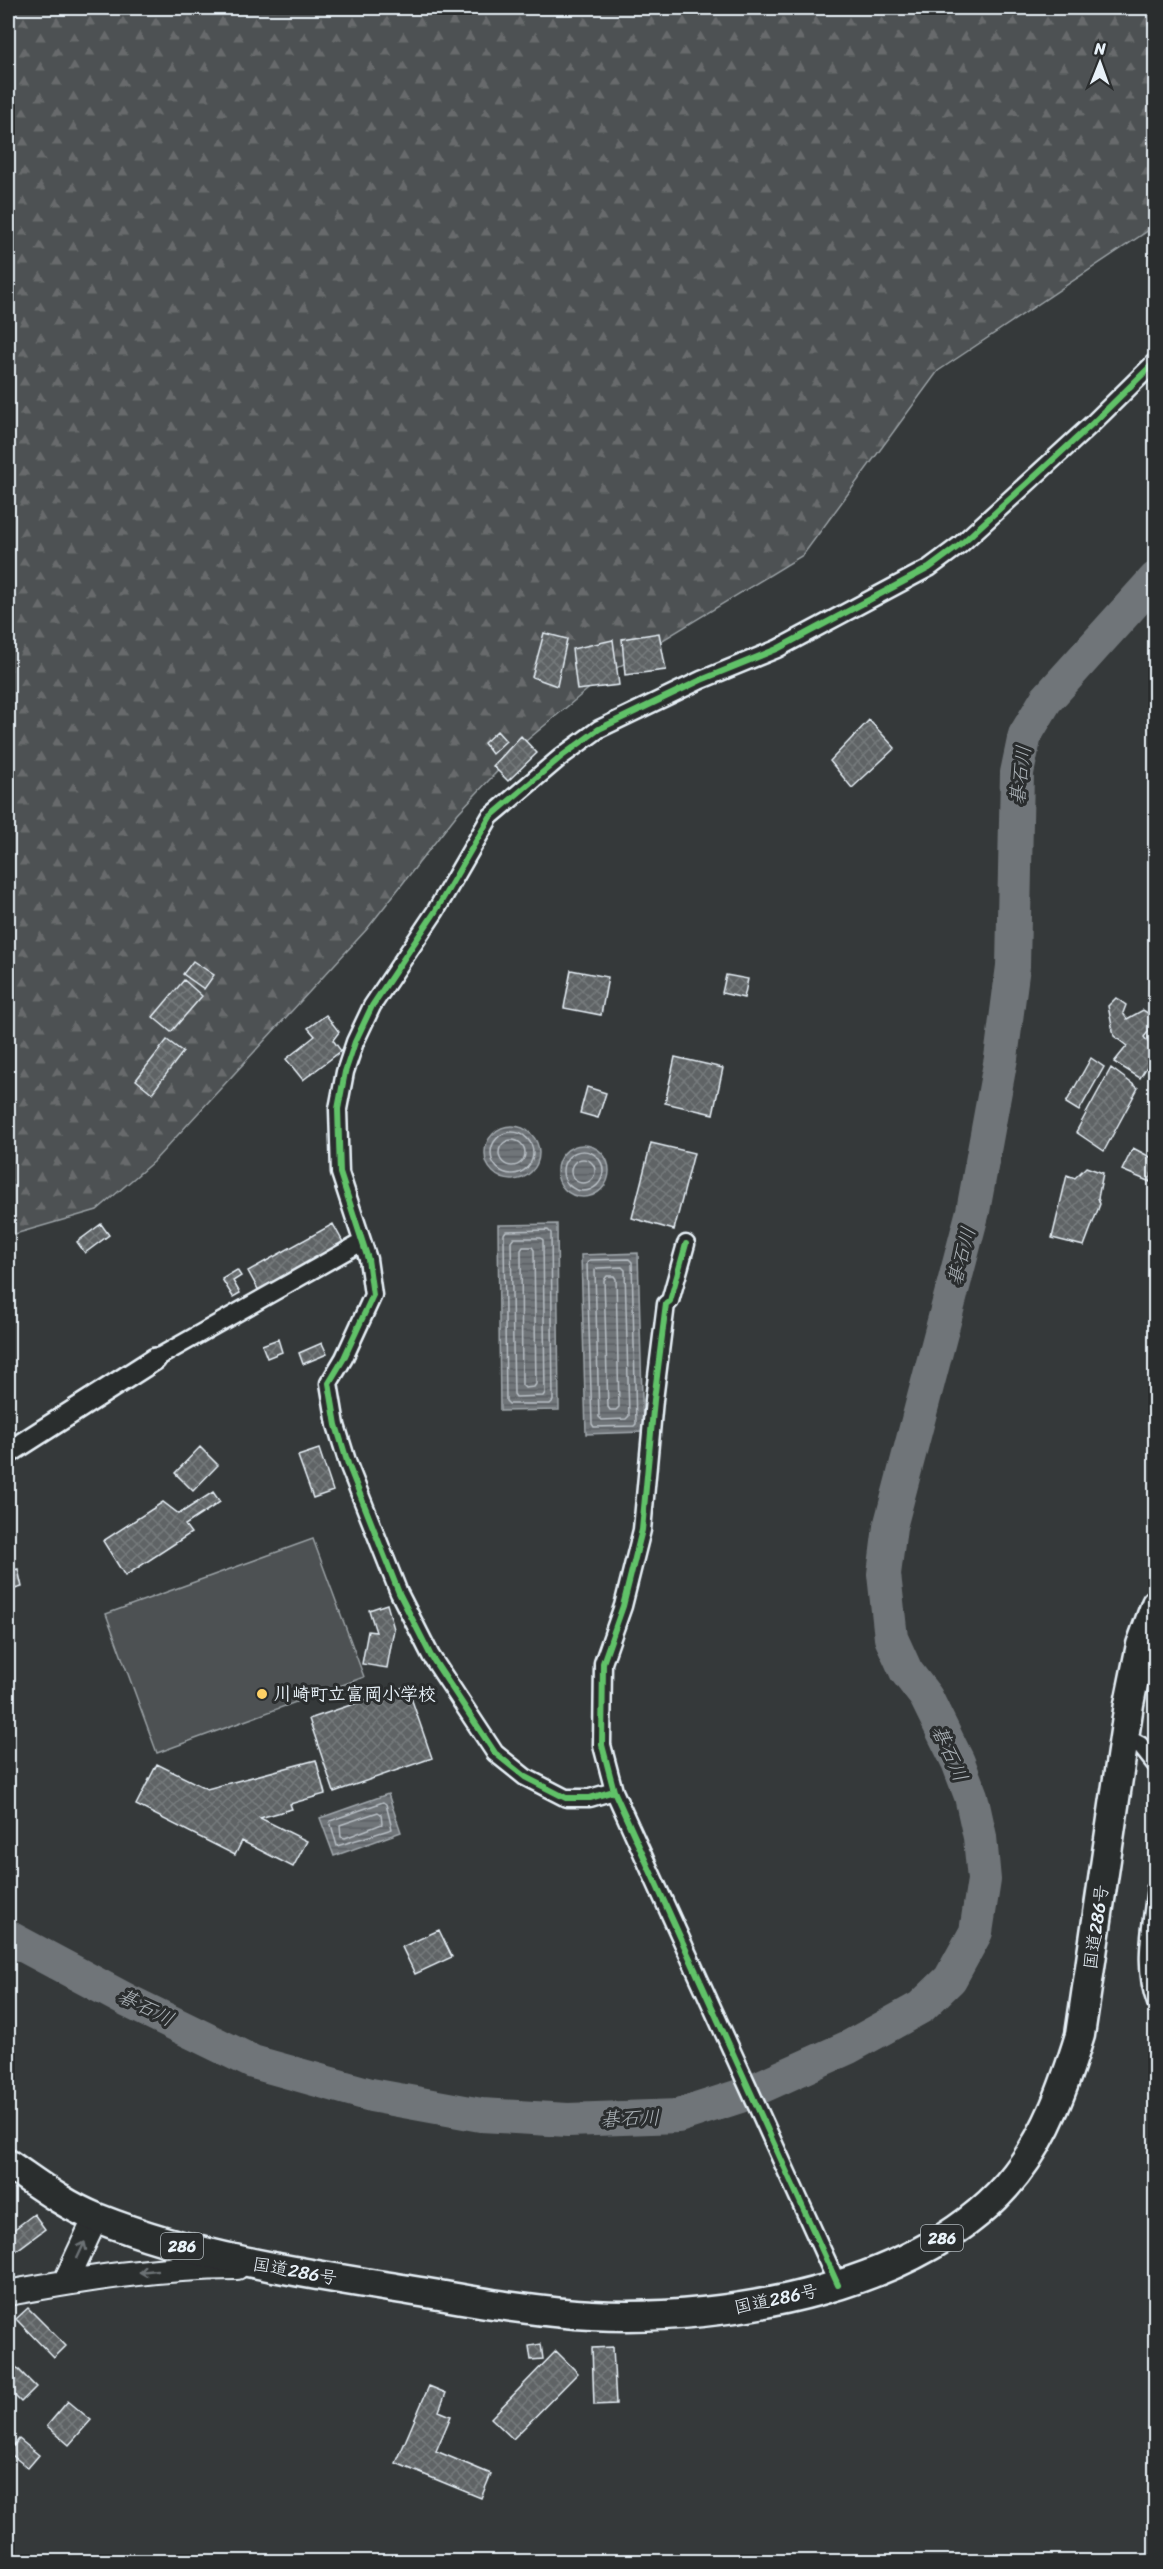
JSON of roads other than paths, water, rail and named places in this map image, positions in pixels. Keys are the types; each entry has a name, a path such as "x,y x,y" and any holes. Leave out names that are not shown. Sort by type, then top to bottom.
{"highway":[{"name":"国道286号","path":"8,2164 58,2198 96,2217 197,2251 270,2267 502,2304 589,2315 665,2317 790,2299 838,2285 918,2251 946,2236 981,2210 1015,2175 1046,2128 1064,2085 1080,2035 1124,1737 1141,1646 1155,1604"}],"main road":[{"path":"66,2283 96,2217"},
{"path":"8,2293 185,2267 270,2267"}],"street":[{"path":"614,1791 590,1798 566,1798 525,1777 495,1753 431,1656 399,1593 348,1464 336,1425 329,1383 344,1358 373,1295 368,1259 340,1173 338,1109 345,1072 372,1006 435,912 490,817 562,756 599,729 701,680 777,650 928,568 960,545 1094,423 1155,361"},
{"path":"8,1453 155,1359 362,1242"},
{"path":"686,1244 670,1300 666,1304 642,1530 623,1606 603,1663 602,1745 614,1791 838,2285"},
{"path":"1124,1737 1140,1745 1155,1765"},
{"path":"1155,1887 1149,1956 1152,1994 1155,2003"}],"water":[{"path":"512,1126 522,1128 531,1134 537,1143 539,1153 537,1163 531,1172 522,1178 512,1180 502,1178 493,1172 487,1163 485,1153 487,1143 493,1134 502,1128"},
{"path":"578,1145 588,1145 597,1149 605,1157 609,1171 605,1185 597,1193 588,1197 578,1197 569,1193 561,1185 557,1176 557,1166 561,1157 569,1149"},
{"path":"557,1224 559,1410 500,1411 498,1225"},
{"path":"638,1253 643,1432 586,1434 581,1255"},
{"path":"388,1794 401,1832 334,1856 320,1818"}],"waterway":[{"name":"碁石川","path":"8,1937 128,2001 253,2062 371,2095 481,2115 568,2120 678,2116 740,2096 849,2047 921,2007 950,1979 976,1932 984,1880 980,1837 971,1796 958,1762 926,1697 906,1671 891,1638 884,1574 890,1527 973,1211 1001,1058 1013,966 1017,773 1025,735 1046,700 1156,578"}],"place":[{"name":"川崎町立富岡小学校","path":"262,1694"}]}
